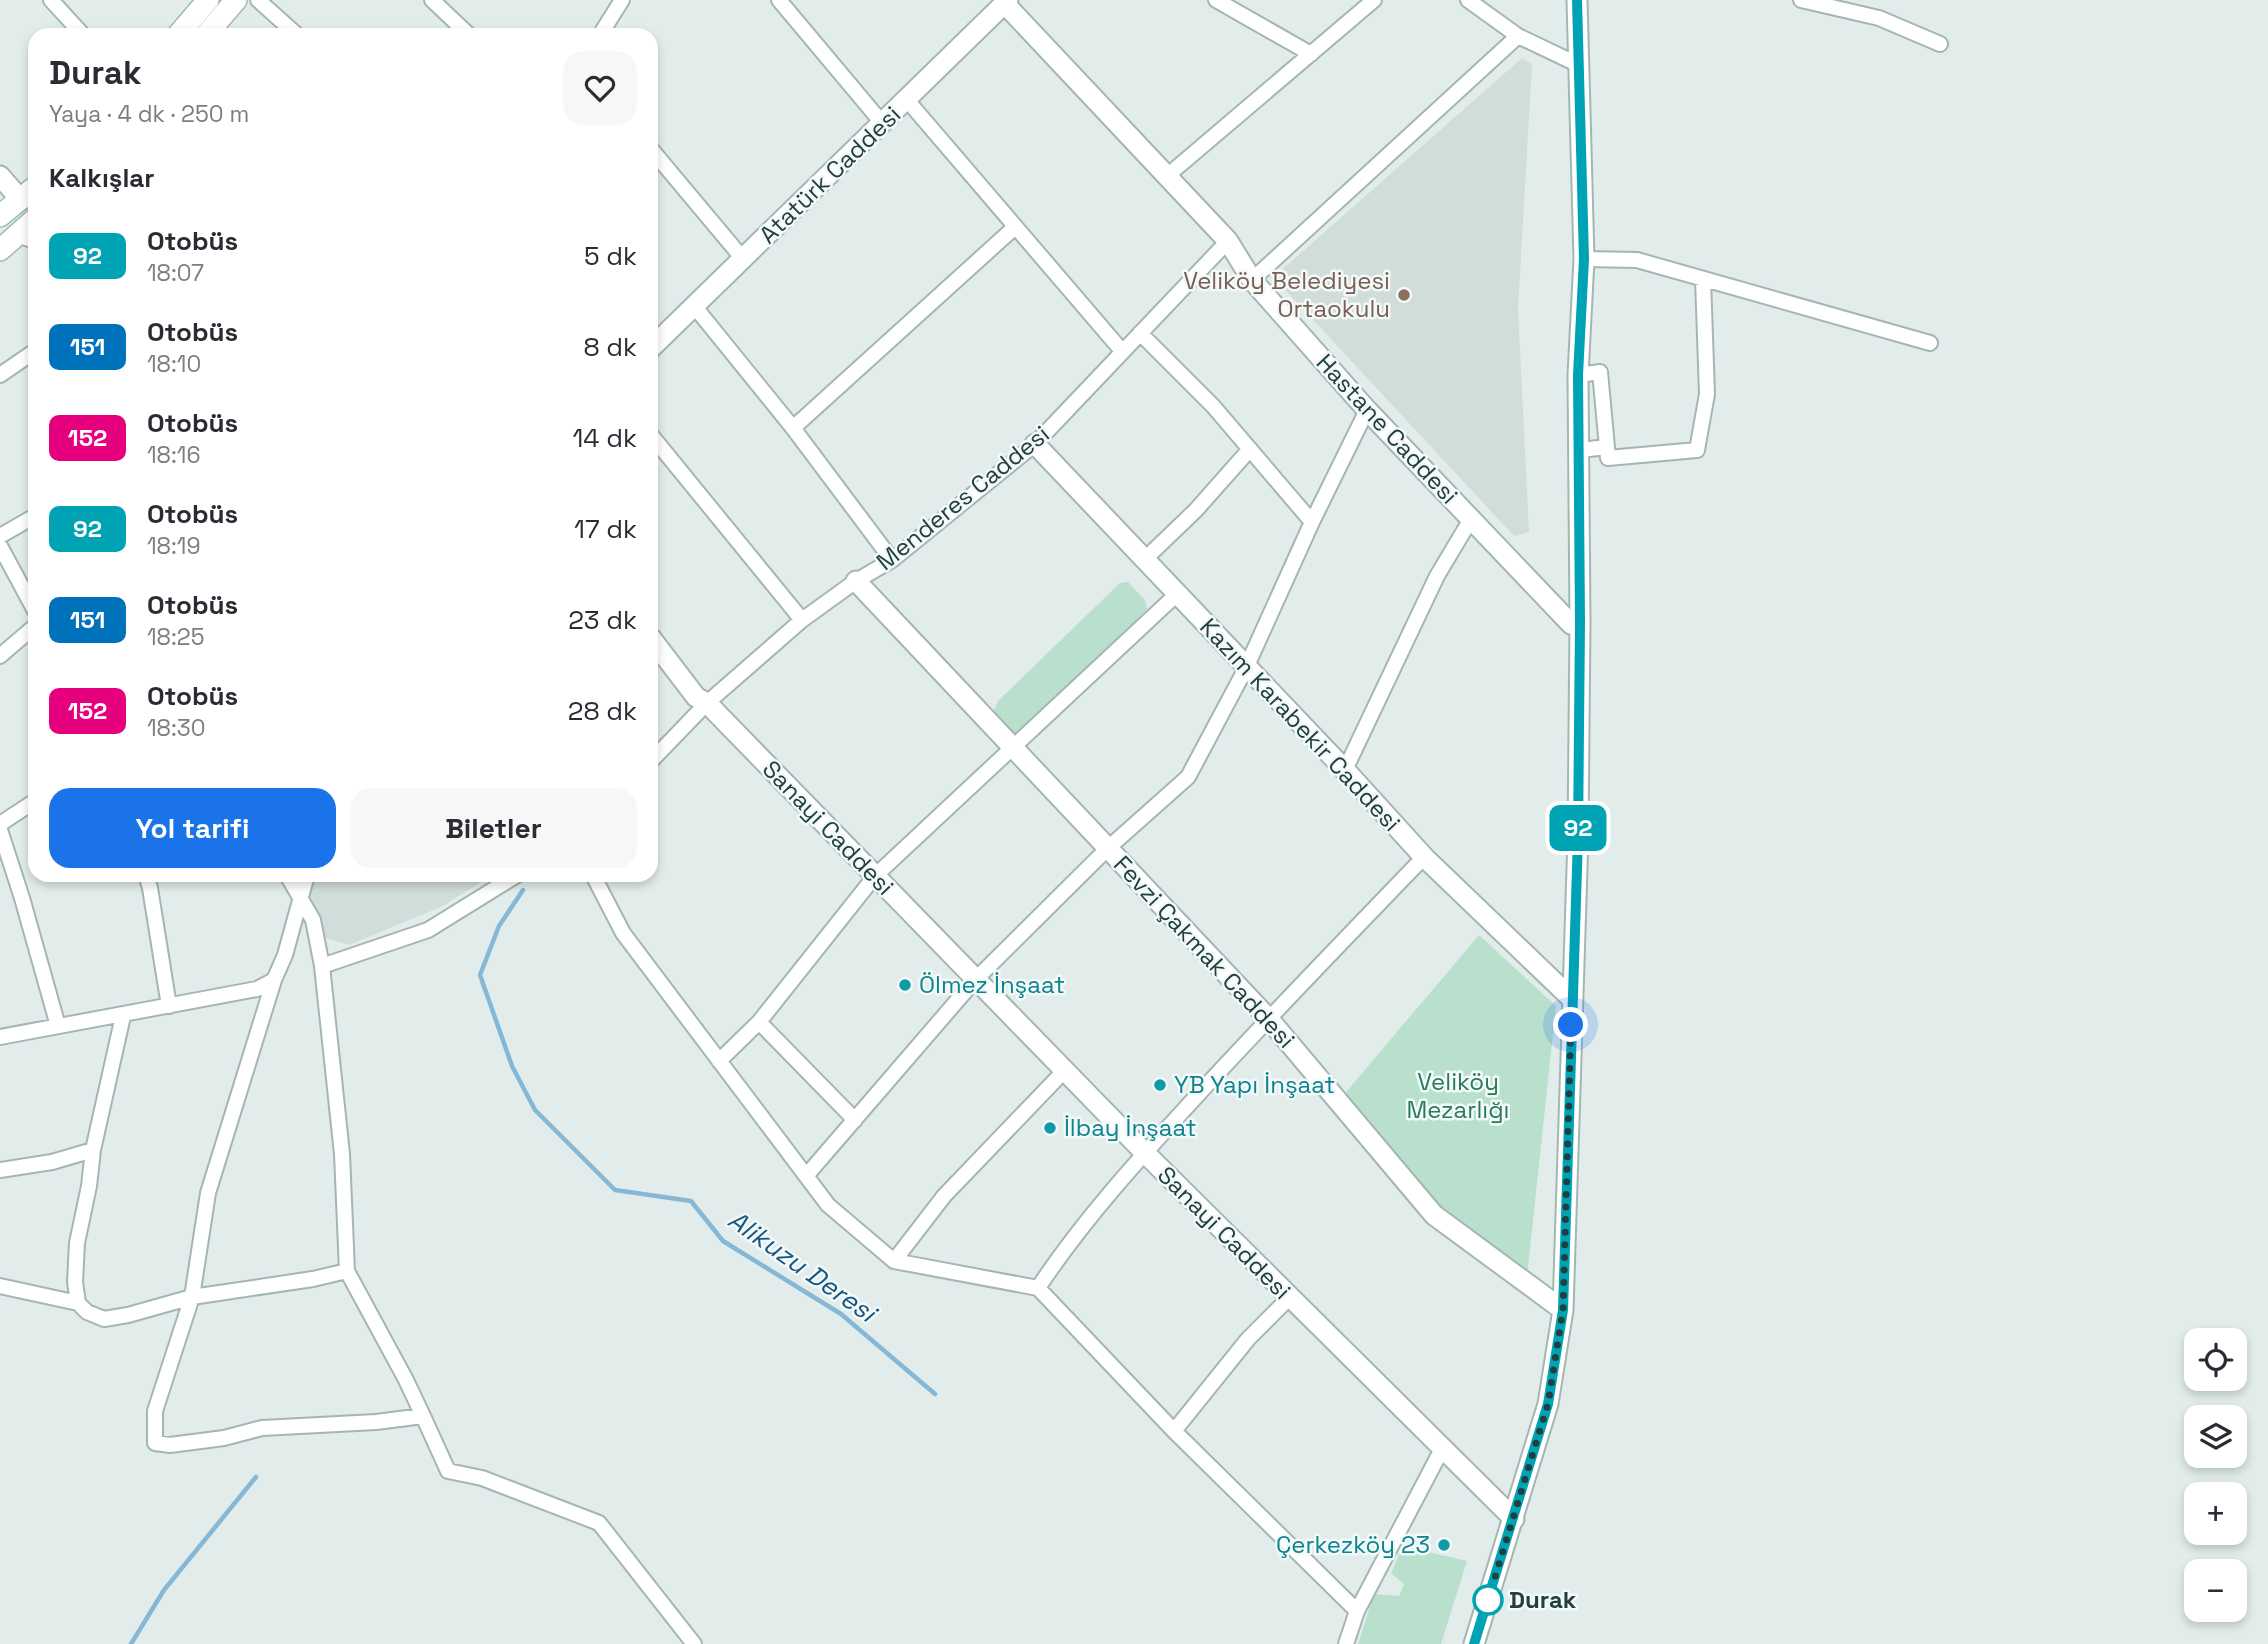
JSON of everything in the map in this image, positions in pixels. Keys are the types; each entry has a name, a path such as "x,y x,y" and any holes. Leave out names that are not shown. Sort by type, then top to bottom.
{"main road":[{"path":"184,28 208,0"},
{"path":"212,28 236,0"},
{"path":"0,216 28,193"},
{"path":"0,250 26,238"}],"street":[{"path":"51,0 77,28"},
{"path":"258,0 288,28"},
{"path":"604,28 622,0"},
{"path":"779,0 883,124"},
{"path":"1216,0 1311,54"},
{"path":"1167,176 1374,0"},
{"path":"1468,0 1518,36 1579,65"},
{"path":"1474,1644 1548,1404 1563,1310 1578,837 1578,375 1584,259 1577,0"},
{"path":"1801,0 1879,18 1940,44"},
{"name":"Atatürk Caddesi","path":"658,341 883,124 1005,1"},
{"name":"Hastane Caddesi","path":"1005,1 1228,241 1252,280 1367,410 1571,624 1580,622"},
{"path":"439,2 463,28"},
{"path":"1252,280 1518,36"},
{"path":"906,100 1122,351"},
{"path":"658,157 744,260"},
{"path":"0,176 28,193"},
{"path":"793,428 1015,227"},
{"name":"Menderes Caddesi","path":"658,754 707,704 802,620 856,581 892,560 1035,444 1228,241"},
{"path":"1584,259 1637,260 1930,343"},
{"path":"1578,375 1600,372 1608,458 1697,450 1707,394 1703,279"},
{"path":"695,307 793,428 892,560"},
{"path":"1140,333 1213,405 1312,522"},
{"path":"0,375 28,356"},
{"path":"806,1176 975,980 1107,849 1188,777 1246,668 1312,522 1367,410"},
{"path":"658,444 802,620"},
{"name":"Kazım Karabekir Caddesi","path":"1035,444 1345,770 1424,857 1572,999"},
{"path":"1580,450 1607,447"},
{"path":"1144,560 1196,510 1250,449"},
{"path":"1345,770 1437,576 1471,519"},
{"path":"0,537 28,520"},
{"path":"0,546 28,595"},
{"name":"Fevzi Çakmak Caddesi","path":"856,581 1268,1018 1434,1215 1563,1310"},
{"path":"719,1060 759,1022 875,876 1177,594"},
{"path":"0,656 28,632"},
{"name":"Sanayi Caddesi","path":"658,647 696,697 707,704 1144,1153 1514,1519"},
{"path":"0,824 28,806"},
{"path":"0,830 58,1026"},
{"path":"1038,1288 1068,1243 1144,1153 1268,1018 1424,857"},
{"path":"148,882 169,1006"},
{"path":"291,882 313,920 322,965 342,1154 347,1271 407,1380 448,1471 482,1478 599,1524 694,1644"},
{"path":"305,882 285,955 274,980 208,1194 192,1297 155,1411 155,1443 170,1445 225,1437 262,1428 376,1422 423,1416"},
{"path":"322,965 428,930 506,882"},
{"path":"597,882 623,933 828,1205 894,1261 1038,1288 1174,1431 1357,1611"},
{"path":"0,1037 257,989 274,980"},
{"path":"78,1303 75,1282 77,1243 89,1186 93,1150 122,1016"},
{"path":"759,1022 855,1120"},
{"path":"894,1261 944,1196 1065,1070"},
{"path":"0,1170 52,1162 93,1150"},
{"path":"0,1286 78,1303 87,1312 104,1319 192,1297 313,1279 347,1271"},
{"path":"1174,1431 1248,1339 1289,1298"},
{"path":"1346,1644 1357,1611 1442,1449"}],"shaded area":[{"name":"Veliköy Belediyesi Ortaokulu","path":"1522,58 1532,64 1518,309 1529,532 1514,536 1277,281 1277,274"},
{"path":"309,882 481,882 443,906 349,945 323,937 308,891"}],"green space":[{"path":"1128,582 1145,600 1147,609 1026,734 1014,734 994,711 998,701 1120,583"},
{"name":"Veliköy Mezarlığı","path":"1479,935 1556,1006 1526,1286 1441,1212 1341,1098"},
{"path":"1403,1546 1467,1561 1441,1644 1358,1644 1374,1594 1399,1596 1404,1584 1391,1573"}],"waterway":[{"name":"Alikuzu Deresi","path":"523,890 499,926 480,975 512,1066 535,1110 615,1190 691,1201 723,1241 841,1314 935,1394"},
{"path":"131,1644 164,1590 256,1477"}],"bus line":[{"name":"92","path":"1474,1644 1548,1404 1563,1310 1578,837 1578,375 1584,259 1577,0"}],"place":[{"name":"Veliköy Belediyesi Ortaokulu","path":"1404,295"},
{"name":"Ölmez İnşaat","path":"905,985"},
{"name":"YB Yapı İnşaat","path":"1160,1085"},
{"name":"İlbay İnşaat","path":"1050,1128"},
{"name":"Çerkezköy 23","path":"1444,1545"},
{"name":"Durak","path":"1488,1600"}],"route":[{"path":"1488,1600 1548,1404 1563,1310 1571,1025"}]}
